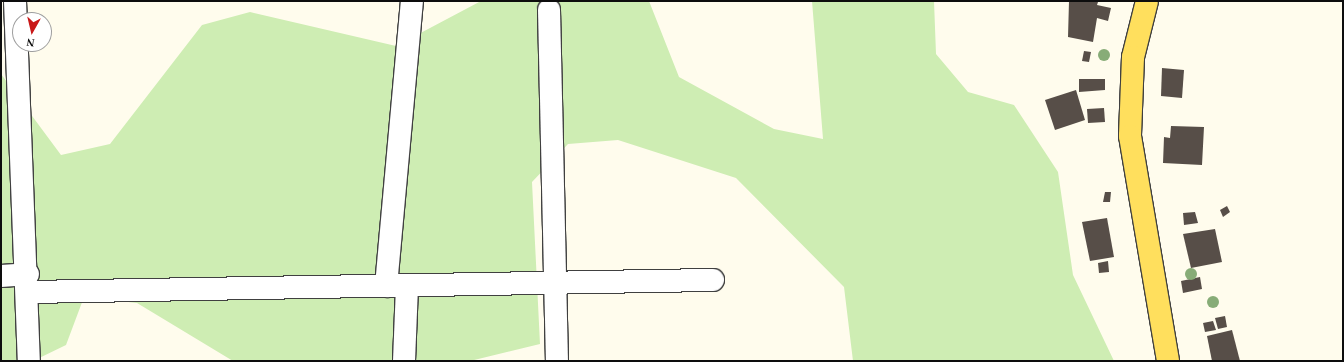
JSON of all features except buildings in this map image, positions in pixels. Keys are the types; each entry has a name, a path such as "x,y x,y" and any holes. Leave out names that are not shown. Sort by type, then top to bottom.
{"main road":[{"path":"1147,1 1133,57 1130,136 1168,361"}],"street":[{"path":"15,1 28,283 29,361"},
{"path":"404,361 396,286 412,1"},
{"path":"549,10 557,361"},
{"path":"1,276 28,283 396,286 713,280"}],"green space":[{"path":"481,1 649,1 679,77 774,129 823,139 812,1 934,1 936,54 968,92 1014,105 1058,172 1073,275 1114,361 853,361 844,287 736,178 618,140 568,144 532,182 540,344 470,361 233,361 137,303 84,297 66,345 33,361 1,361 1,74 61,155 110,144 202,25 250,12 396,46"}]}
